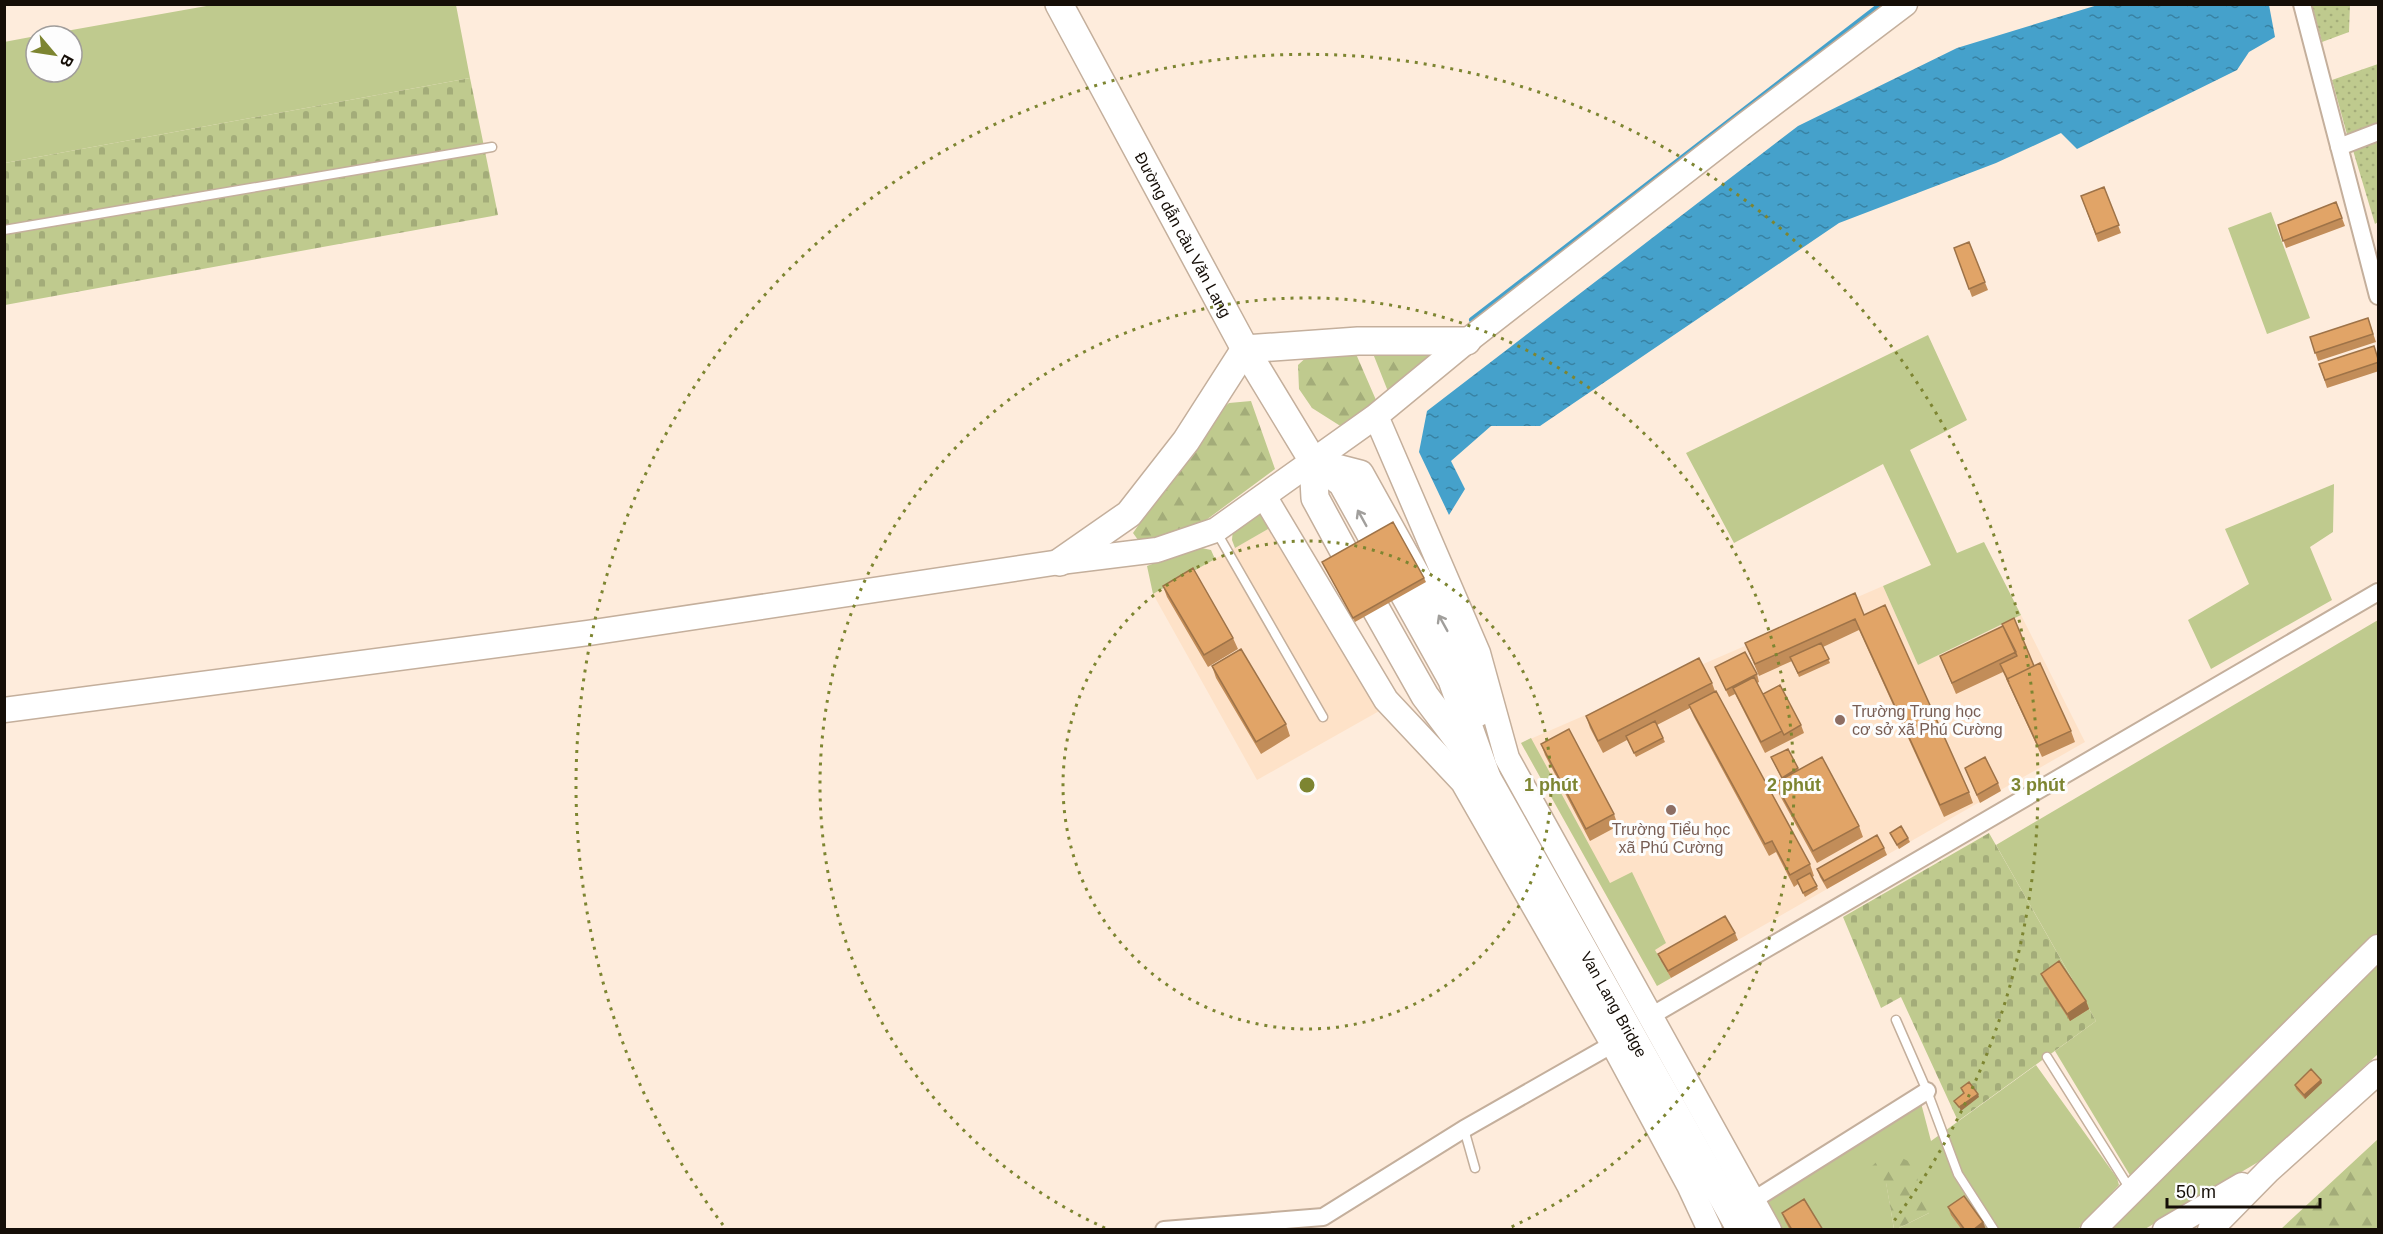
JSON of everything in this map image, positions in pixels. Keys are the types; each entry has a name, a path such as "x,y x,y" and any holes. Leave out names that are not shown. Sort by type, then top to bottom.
{"main road":[{"name":"Đường dẫn cầu Văn Lang","path":"1059,4 1245,349 1313,461"},
{"path":"4,710 588,633 1060,562 1157,550 1216,530 1377,416 1467,341 1744,124 1905,4"},
{"path":"1060,562 1129,514 1186,441 1245,349 1358,341 1467,341"},
{"path":"1377,416 1478,653 1507,758 1769,1230"},
{"path":"1313,461 1315,498 1360,580 1425,696 1488,777"},
{"path":"1313,461 1360,474 1470,672 1488,777"},
{"path":"1264,496 1386,700 1463,782 1613,1044 1689,1185 1710,1230"},
{"name":"Van Lang Bridge","path":"1488,777 1741,1230"},
{"path":"2093,1230 2379,947"},
{"path":"2210,1230 2268,1171 2379,1072"},
{"path":"2165,1230 2268,1171"}],"street":[{"path":"2302,4 2379,296"},
{"path":"2339,147 2379,132"},
{"path":"1651,1016 2379,592"},
{"path":"1164,1230 1324,1223 1464,1129 1613,1044"},
{"path":"1752,1201 1927,1091"}],"lane":[{"path":"4,230 492,147"},
{"path":"1216,530 1323,717"},
{"path":"1896,1020 1927,1091 1958,1174 1994,1230"},
{"path":"2047,1057 2131,1192"},
{"path":"1464,1129 1475,1168"}],"shaded area":[{"path":"1277,524 1381,710 1257,780 1153,594"},
{"path":"1883,586 1918,665 2021,615 2085,742 1657,986 1521,743"}],"green space":[{"path":"212,5 456,5 470,78 5,163 4,42 24,38 24,84 84,84 84,28"},
{"path":"2312,5 2350,5 2349,32 2322,42"},
{"path":"2378,64 2378,126 2348,138 2332,80"},
{"path":"470,78 498,215 5,305 5,163"},
{"path":"2378,137 2378,222 2375,224 2352,147"},
{"path":"2271,212 2310,318 2267,334 2228,228"},
{"path":"1928,335 1967,420 1910,450 1957,553 1984,542 2021,615 1918,665 1883,586 1931,565 1883,464 1734,543 1686,453"},
{"path":"1415,348 1430,357 1389,394 1372,351"},
{"path":"1312,352 1356,354 1376,400 1342,427 1312,408 1299,389 1298,365"},
{"path":"1251,401 1275,469 1194,529 1141,544 1133,533 1213,416 1229,403"},
{"path":"2334,484 2333,532 2310,547 2332,600 2211,669 2188,620 2249,584 2225,529"},
{"path":"1266,514 1277,524 1235,548 1232,540 1233,527 1250,516"},
{"path":"1197,547 1211,550 1215,559 1153,594 1147,566"},
{"path":"2378,620 2378,937 2131,1177 2055,1051 2096,1021 1996,845"},
{"path":"1531,738 1610,883 1632,872 1666,943 1655,950 1671,978 1657,986 1521,743"},
{"path":"1989,833 2096,1021 1958,1121 1901,997 1881,1008 1843,917"},
{"path":"2378,962 2378,1054 2265,1158 2145,1229 2104,1230"},
{"path":"2036,1065 2117,1178 2119,1185 2078,1229 1897,1229 1929,1213 1886,1182 1894,1229 1780,1229 1765,1201 1921,1103 1931,1141"},
{"path":"2378,1139 2378,1229 2281,1229"},
{"path":"1888,1151 1912,1163 1929,1213 1897,1229 1894,1229 1886,1183 1870,1168"}],"water":[{"path":"2101,4 2269,5 2275,37 2249,52 2237,70 2077,149 2061,133 1996,163 1839,223 1540,426 1491,426 1451,461 1465,489 1449,515 1419,452 1427,411 1798,126 1957,48"}],"building":[{"path":"2104,187 2119,225 2096,234 2081,196"},
{"path":"2336,202 2342,218 2283,241 2278,225"},
{"path":"1969,242 1985,282 1969,289 1954,248"},
{"path":"2368,318 2373,334 2315,353 2310,337"},
{"path":"2374,346 2379,362 2325,380 2319,364"},
{"path":"1393,522 1424,578 1353,618 1322,562"},
{"path":"1193,568 1233,638 1204,655 1163,586"},
{"path":"1855,593 1864,615 1885,605 1969,792 1940,805 1855,619 1755,664 1745,643"},
{"path":"2014,618 2034,666 2007,679 2000,664 2017,656 2002,624"},
{"path":"2003,626 2016,652 1952,683 1940,656"},
{"path":"1821,643 1829,659 1798,673 1790,657"},
{"path":"1241,649 1286,724 1256,742 1212,666"},
{"path":"1745,652 1757,674 1726,690 1715,667"},
{"path":"1699,658 1712,683 1598,741 1586,716"},
{"path":"2040,663 2071,731 2038,746 2007,679"},
{"path":"1754,677 1782,731 1761,742 1733,688"},
{"path":"1780,685 1801,725 1784,735 1763,694"},
{"path":"1716,691 1810,864 1790,875 1772,841 1765,844 1689,705"},
{"path":"1655,721 1663,738 1634,753 1626,736"},
{"path":"1569,729 1614,814 1586,829 1541,744"},
{"path":"1788,749 1798,768 1782,778 1771,757"},
{"path":"1822,757 1859,826 1813,851 1775,783"},
{"path":"1985,757 1998,783 1977,795 1965,768"},
{"path":"1901,826 1908,838 1897,845 1890,833"},
{"path":"1877,835 1884,848 1824,881 1817,869"},
{"path":"1810,873 1817,886 1803,893 1797,880"},
{"path":"1725,916 1735,933 1668,971 1658,954"},
{"path":"2059,961 2086,1001 2067,1014 2041,974"},
{"path":"2311,1069 2321,1080 2304,1095 2295,1085"},
{"path":"1969,1082 1978,1094 1959,1107 1954,1101 1964,1093 1961,1088"},
{"path":"1964,1196 1983,1222 1973,1230 1965,1230 1948,1207"},
{"path":"1804,1199 1823,1230 1792,1230 1782,1213"}],"waterway":[{"path":"1472,320 1882,4"}],"place":[{"name":"Trường Trung học cơ sở xã Phú Cường","path":"1840,720"},
{"name":"Trường Tiểu học xã Phú Cường","path":"1671,810"}]}
